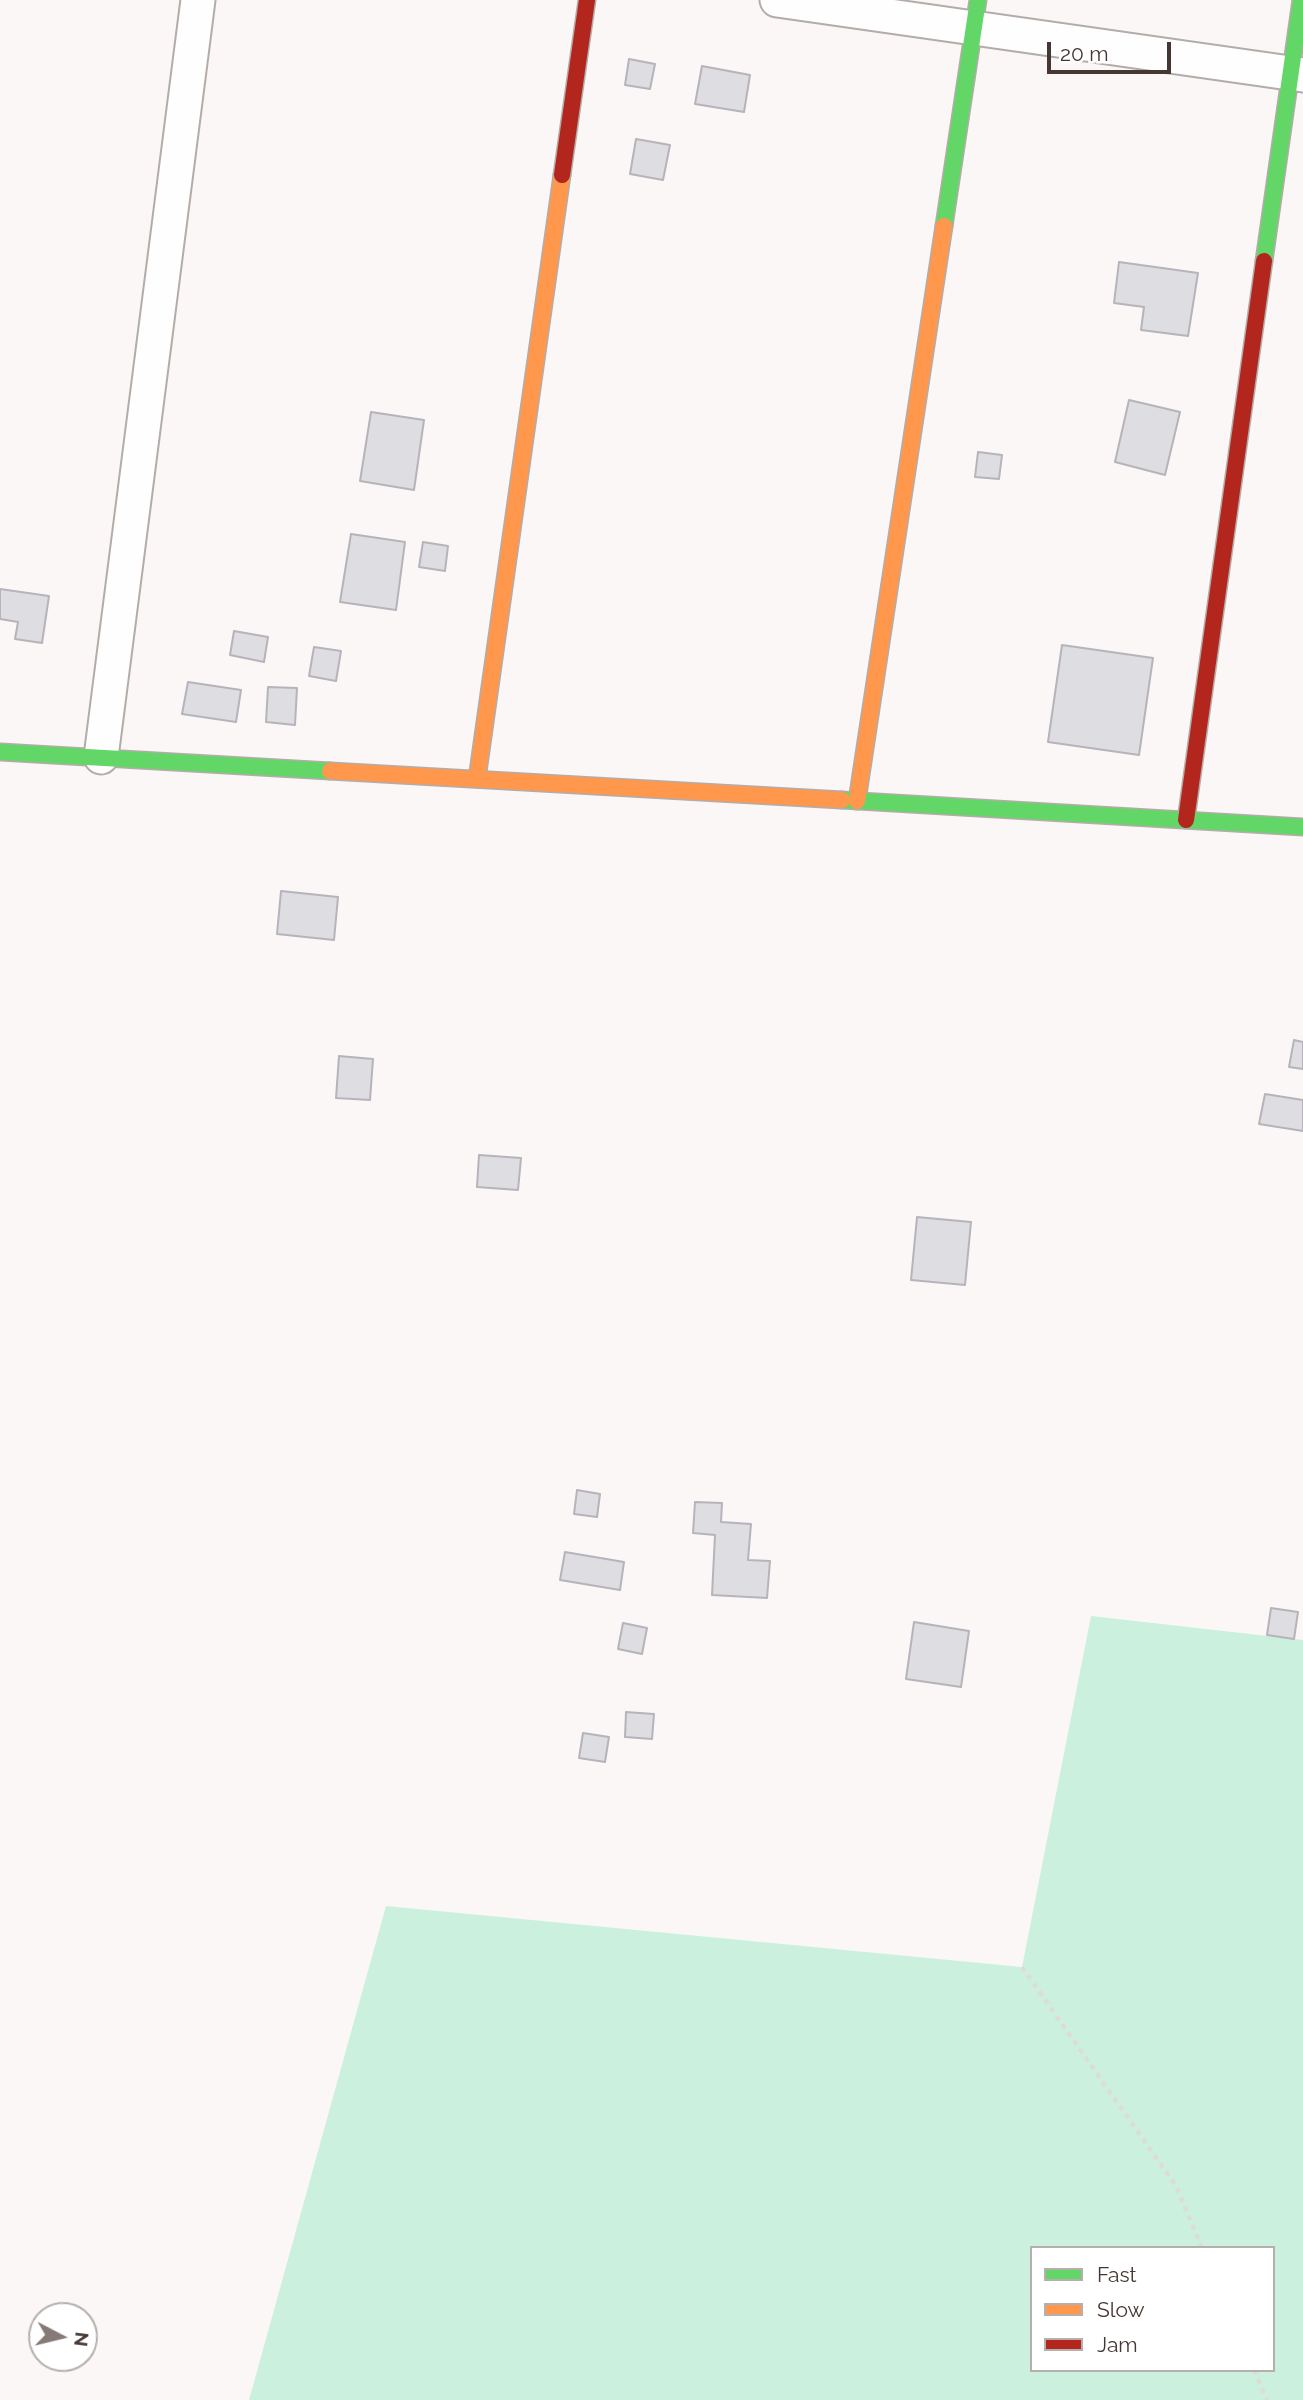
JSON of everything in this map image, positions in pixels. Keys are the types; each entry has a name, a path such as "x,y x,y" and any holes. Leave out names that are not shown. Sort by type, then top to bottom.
{"street":[{"path":"101,757 198,0"},
{"path":"477,779 587,0"},
{"path":"777,0 976,14 1296,74"},
{"path":"1186,820 1296,74 1301,0"},
{"path":"858,801 976,14"},
{"path":"0,752 1303,827"}],"path":[{"path":"1022,1967 1176,2186 1201,2246"},
{"path":"1255,2372 1267,2400"}],"green space":[{"path":"1091,1616 1303,1640 1303,2400 249,2400 386,1906 1022,1967"}],"building":[{"path":"629,59 655,64 650,89 625,85"},
{"path":"702,66 750,75 744,112 695,104"},
{"path":"636,139 670,145 663,180 630,174"},
{"path":"1119,262 1198,273 1188,336 1141,330 1144,307 1114,303"},
{"path":"1129,400 1180,412 1165,475 1115,462"},
{"path":"371,412 424,420 414,490 360,481"},
{"path":"978,452 1002,455 999,479 975,477"},
{"path":"351,534 405,542 396,610 340,602"},
{"path":"423,542 448,546 445,571 419,567"},
{"path":"0,589 49,596 42,643 15,639 18,622 0,619"},
{"path":"234,631 268,637 264,662 230,655"},
{"path":"1062,645 1153,658 1139,755 1048,742"},
{"path":"314,647 341,651 336,681 309,676"},
{"path":"188,682 241,690 236,722 182,714"},
{"path":"268,687 297,688 295,725 266,722"},
{"path":"281,891 338,897 334,940 277,934"},
{"path":"1294,1040 1303,1042 1303,1069 1289,1067"},
{"path":"339,1056 373,1059 370,1100 336,1098"},
{"path":"1265,1094 1303,1100 1303,1131 1259,1124"},
{"path":"479,1155 521,1158 518,1190 477,1187"},
{"path":"917,1217 971,1222 965,1285 911,1280"},
{"path":"577,1490 600,1494 597,1517 574,1514"},
{"path":"695,1502 722,1503 721,1522 751,1524 748,1560 770,1561 767,1598 712,1595 715,1535 693,1533"},
{"path":"565,1552 624,1562 620,1590 560,1580"},
{"path":"1271,1608 1298,1612 1294,1639 1267,1635"},
{"path":"914,1622 969,1631 961,1687 906,1679"},
{"path":"623,1623 647,1628 642,1654 618,1649"},
{"path":"626,1712 654,1714 652,1739 625,1737"},
{"path":"583,1733 609,1737 605,1762 579,1758"}],"traffic: fast":[{"path":"944,226 978,0"},
{"path":"1264,261 1301,0"},
{"path":"0,752 330,771"},
{"path":"842,800 1303,827"}],"traffic: slow":[{"path":"477,779 562,175"},
{"path":"857,801 944,226"},
{"path":"330,771 842,800"}],"traffic: jam":[{"path":"562,175 587,0"},
{"path":"1186,820 1264,261"}]}
